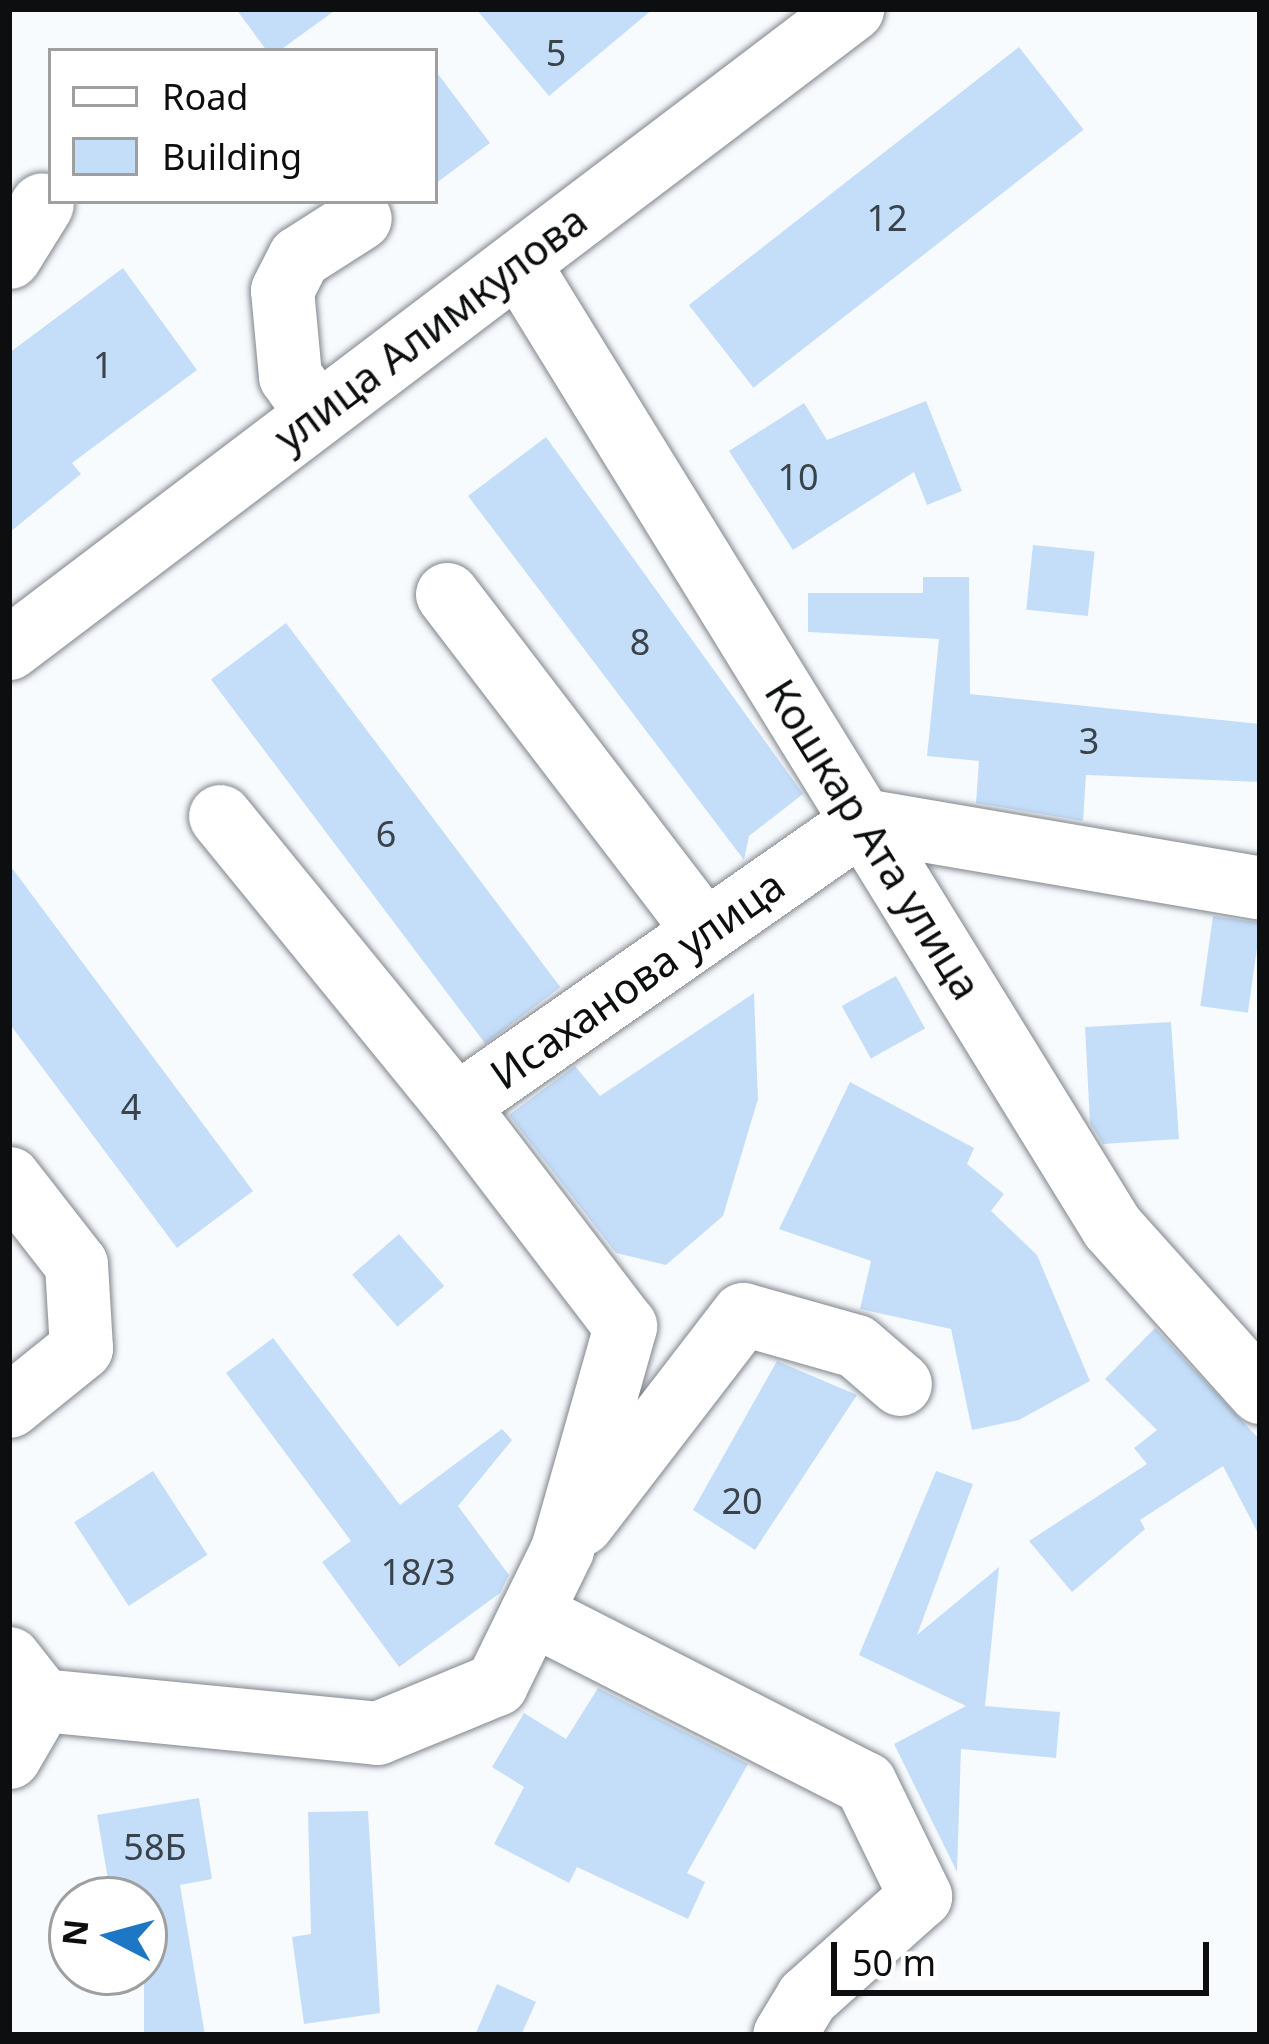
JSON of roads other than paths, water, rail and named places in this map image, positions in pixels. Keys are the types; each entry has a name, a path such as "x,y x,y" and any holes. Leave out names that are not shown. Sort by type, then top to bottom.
{"street":[{"name":"улица Алимкулова","path":"9,648 852,9"},
{"path":"9,257 41,204"},
{"path":"315,412 290,376 282,290 299,256 360,218"},
{"name":"Кошкар Ата улица","path":"518,263 1112,1227 1256,1386"},
{"path":"447,594 705,931"},
{"path":"220,816 456,1105"},
{"path":"864,820 1260,888"},
{"name":"Исаханова улица","path":"26,1679 376,1733 496,1684 562,1550 625,1326 456,1105 864,820"},
{"path":"9,1178 76,1264 81,1348 9,1406"},
{"path":"562,1550 743,1314 856,1346 900,1384"},
{"path":"531,1613 865,1783 920,1896 807,1997 784,2035"},
{"path":"9,1757 26,1679"}]}
